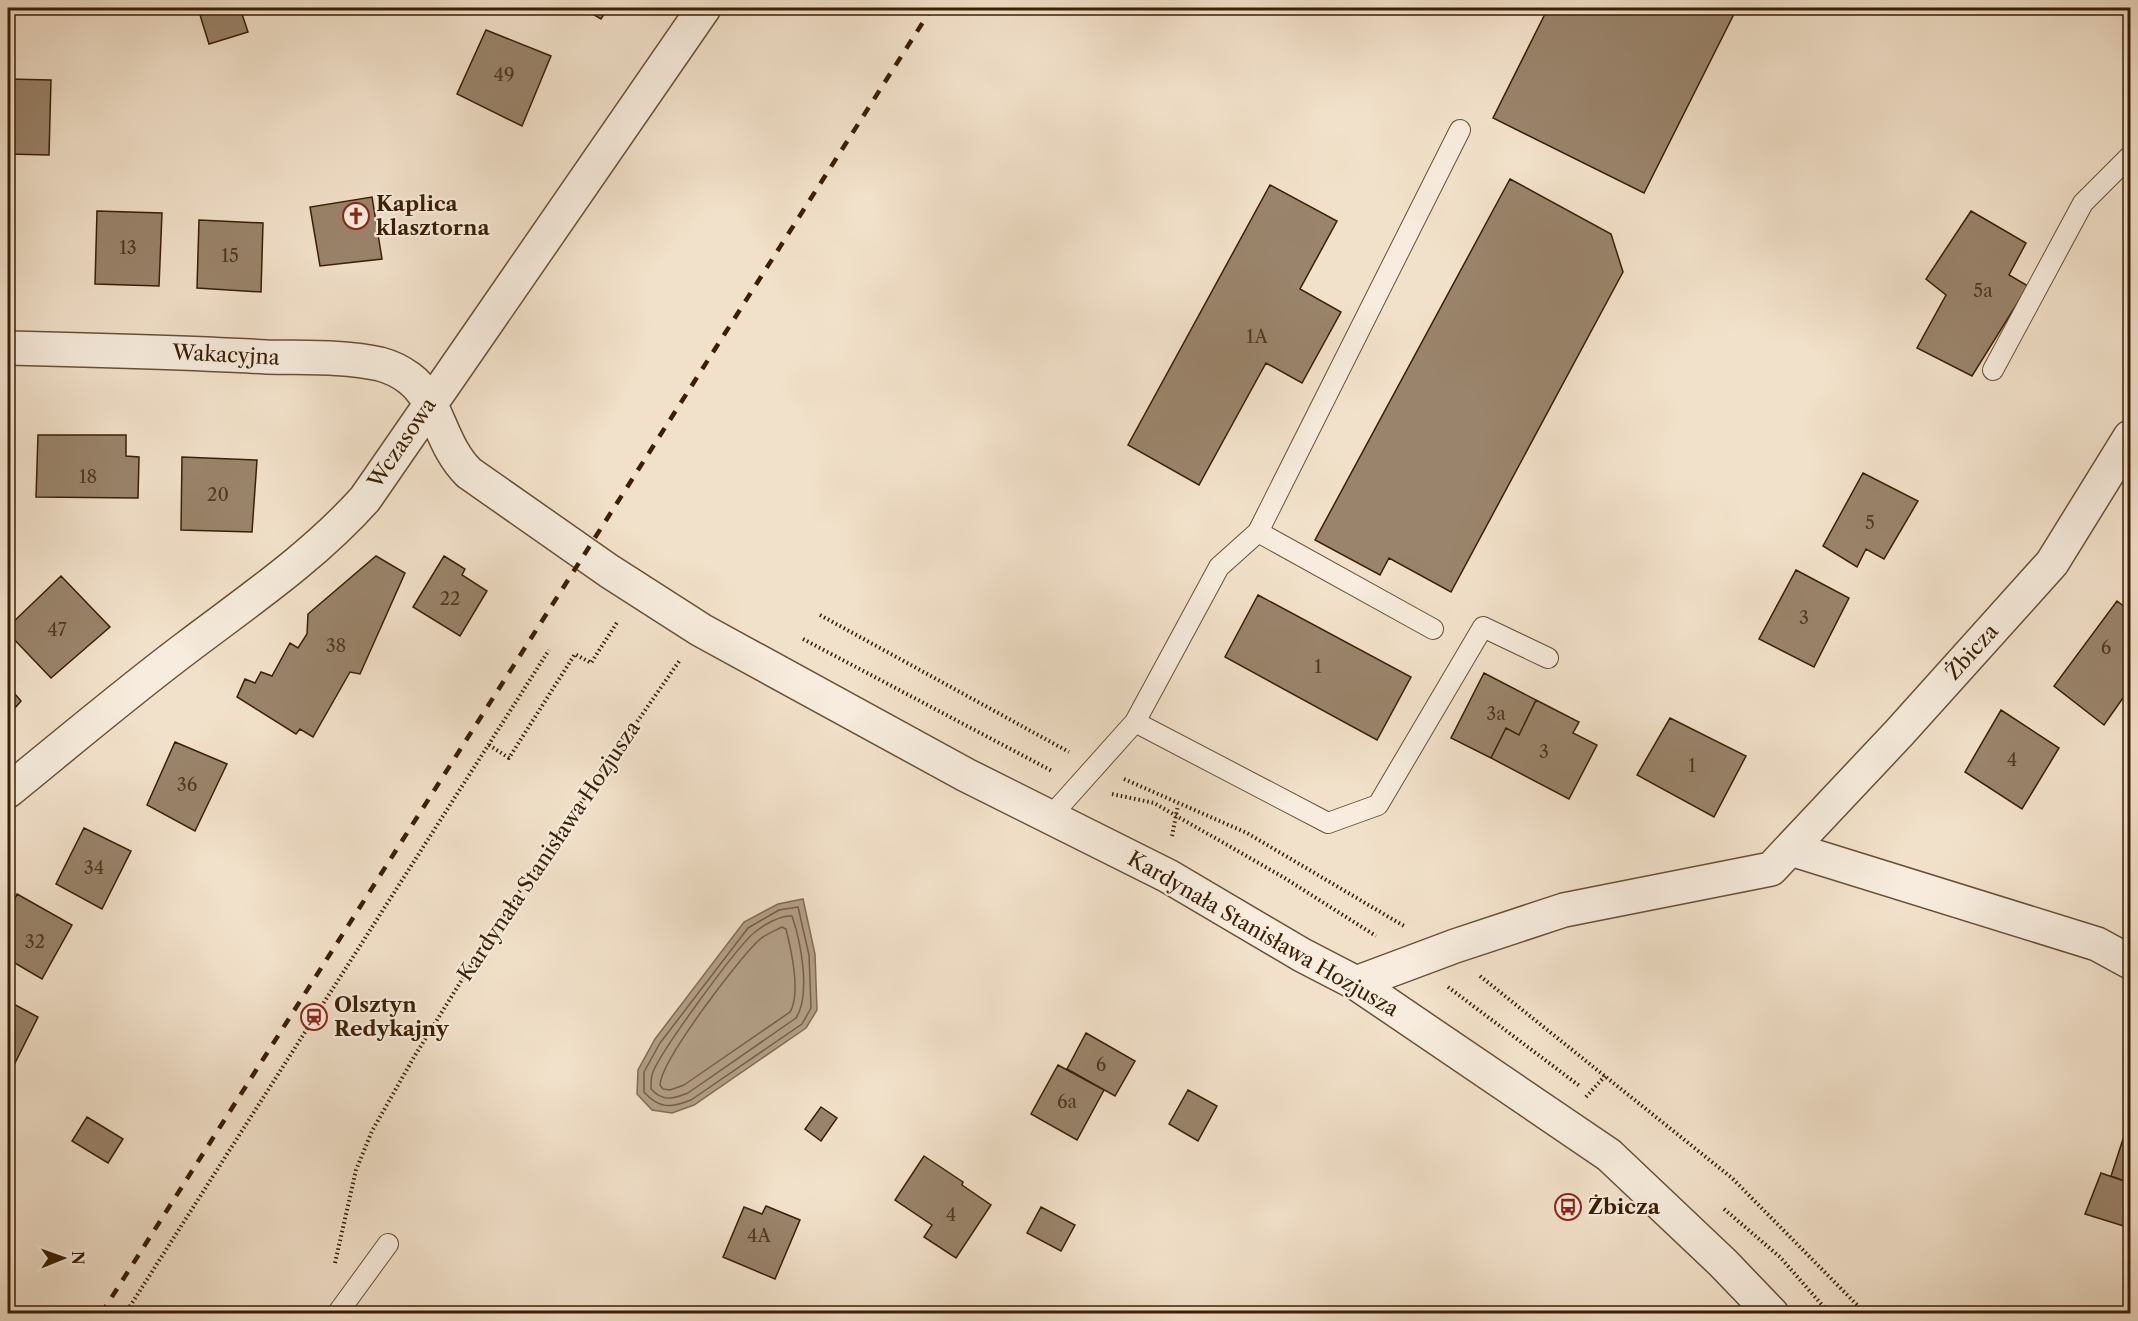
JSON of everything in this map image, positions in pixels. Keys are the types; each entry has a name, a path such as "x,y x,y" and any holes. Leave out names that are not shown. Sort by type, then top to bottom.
{"street":[{"name":"Wczasowa","path":"8,791 324,540 365,499 429,402 704,8"},
{"name":"Wakacyjna","path":"8,348 160,351 362,362 382,365 402,374 416,384 429,402"},
{"name":"Kardynała Stanisława Hozjusza","path":"429,402 451,452 469,473 637,590 701,630 966,775 1168,876 1302,955 1356,983 1609,1155 1723,1263 1772,1314"},
{"name":"Żbicza","path":"1356,983 1444,949 1564,910 1771,869 2052,563 2130,437"},
{"path":"1791,849 2097,944 2130,962"}],"lane":[{"path":"1050,817 1134,722 1219,567 1258,532 1460,130"},
{"path":"1993,370 2083,203 2130,156"},
{"path":"1258,532 1433,629"},
{"path":"1134,722 1328,824 1378,805 1483,627 1548,658"},
{"path":"337,1314 388,1244"}],"path":[{"path":"489,745 509,758 575,654 591,663 637,590"},
{"path":"820,615 1038,737 1178,805 1247,834 1444,949 1519,1005 1732,1178 1866,1314"},
{"name":"Kardynała Stanisława Hozjusza","path":"334,1265 356,1170 372,1131 409,1066 494,928 701,630"},
{"path":"125,1314 549,650"},
{"path":"1178,805 1172,836 1181,842"}],"water":[{"path":"803,899 815,954 817,1010 806,1028 694,1105 672,1113 652,1110 637,1094 638,1070 655,1039 744,922 778,904"}],"building":[{"path":"224,8 240,8 248,32 209,44 200,15"},
{"path":"582,8 608,8 601,19"},
{"path":"1548,8 1737,8 1644,193 1493,118"},
{"path":"486,30 551,56 522,126 457,94"},
{"path":"8,79 51,80 49,155 8,154"},
{"path":"1510,179 1611,234 1623,272 1451,592 1389,558 1380,575 1315,540"},
{"path":"1270,185 1337,221 1300,289 1341,312 1302,383 1266,363 1199,485 1128,445"},
{"path":"372,197 382,259 320,266 310,207"},
{"path":"8,203 11,204 10,262 8,262"},
{"path":"97,211 162,213 159,286 95,284"},
{"path":"1971,211 2026,243 2009,275 2028,286 1972,376 1917,348 1946,295 1926,279"},
{"path":"199,220 263,223 261,292 197,288"},
{"path":"38,435 126,435 126,456 139,457 138,498 36,497"},
{"path":"182,457 257,460 252,532 181,530"},
{"path":"1863,473 1918,501 1884,559 1866,549 1857,567 1823,546"},
{"path":"376,556 405,573 360,674 350,672 313,737 300,729 296,734 237,697 245,679 255,683 261,672 272,676 290,643 298,648 307,634 308,614"},
{"path":"444,556 465,569 462,575 487,591 460,636 413,607"},
{"path":"1796,570 1849,598 1814,667 1759,639"},
{"path":"61,576 110,627 51,678 8,633 8,627"},
{"path":"1258,595 1411,677 1377,740 1225,657"},
{"path":"2117,601 2130,611 2130,688 2104,725 2054,686"},
{"path":"1484,673 1536,700 1519,735 1506,728 1491,758 1451,738"},
{"path":"8,686 21,701 8,716"},
{"path":"1536,700 1579,722 1573,733 1597,745 1569,799 1491,758 1506,728 1519,735"},
{"path":"2001,710 2059,748 2022,809 1965,772"},
{"path":"1670,718 1746,756 1714,817 1637,775"},
{"path":"175,742 227,764 195,831 147,805"},
{"path":"84,828 131,851 102,909 56,884"},
{"path":"17,894 72,925 42,979 8,959 8,915"},
{"path":"8,1001 38,1017 10,1073 8,1072"},
{"path":"1086,1033 1135,1061 1115,1096 1067,1069"},
{"path":"1058,1065 1104,1090 1077,1140 1031,1114"},
{"path":"1188,1090 1217,1106 1198,1141 1169,1124"},
{"path":"821,1107 837,1118 821,1141 805,1129"},
{"path":"87,1117 123,1139 108,1163 72,1141"},
{"path":"2124,1136 2130,1138 2130,1183 2111,1176"},
{"path":"924,1156 963,1182 962,1185 991,1205 956,1258 924,1237 932,1225 895,1200"},
{"path":"2101,1173 2130,1183 2130,1228 2085,1214"},
{"path":"766,1206 800,1220 775,1279 723,1257 744,1207 762,1214"},
{"path":"1041,1207 1075,1225 1061,1251 1027,1233"}],"railway":[{"path":"101,1314 932,8"}],"place":[{"name":"Kaplica klasztorna","path":"356,216"},
{"name":"Olsztyn Redykajny","path":"314,1017"},
{"name":"Żbicza","path":"1568,1207"}]}
